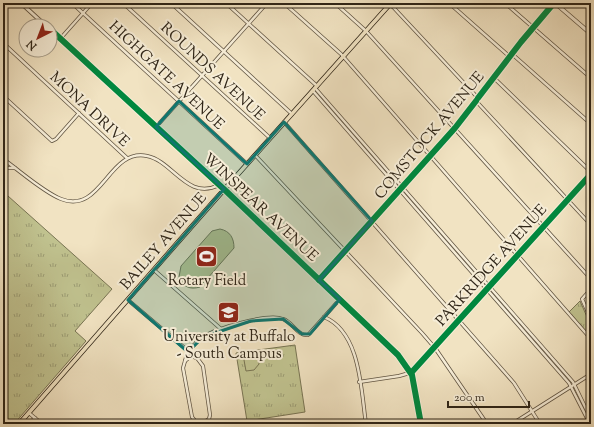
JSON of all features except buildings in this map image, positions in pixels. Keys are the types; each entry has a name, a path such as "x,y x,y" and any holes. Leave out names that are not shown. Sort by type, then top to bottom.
{"main road":[{"name":"BAILEY AVENUE","path":"19,424 224,189 366,31 388,4"}],"street":[{"path":"21,3 37,18"},
{"name":"HIGHGATE AVENUE","path":"72,3 247,164"},
{"path":"60,39 92,3"},
{"name":"ROUNDS AVENUE","path":"123,3 270,138"},
{"path":"171,3 292,114"},
{"path":"226,3 315,88 359,138 487,290 573,386 590,424"},
{"path":"156,127 266,3"},
{"path":"284,3 343,57 591,339"},
{"path":"335,3 366,31 591,279"},
{"path":"449,3 510,57"},
{"path":"505,3 591,78"},
{"path":"555,3 591,34"},
{"name":"COMSTOCK AVENUE","path":"319,280 454,128 533,28 555,3"},
{"path":"388,4 393,7 478,98"},
{"name":"WINSPEAR AVENUE","path":"60,39 224,189 398,354 411,373 421,424"},
{"name":"MONA DRIVE","path":"3,43 127,158"},
{"path":"512,54 591,124"},
{"path":"494,78 591,173"},
{"path":"315,88 356,140 446,237 532,336 573,386 591,418"},
{"path":"3,96 52,141 79,114"},
{"path":"476,102 591,225"},
{"path":"284,122 514,383 540,424"},
{"path":"3,159 54,196 66,201 74,201 91,196 127,158 143,155 152,157 181,180 194,186 212,187 219,185"},
{"path":"255,155 435,348 487,424"},
{"path":"3,168 16,168"},
{"name":"PARKRIDGE AVENUE","path":"411,373 591,173"},
{"path":"154,270 221,329"},
{"path":"591,289 582,299 591,319"},
{"path":"128,300 188,352 195,357 202,366 210,415 207,421 203,423 197,423 192,418 183,368 188,352 201,338 239,323 278,318 287,321 306,336 311,333 340,299"},
{"path":"324,317 343,333 350,343 355,355 366,424"},
{"path":"185,361 191,356 195,357"},
{"path":"359,382 411,373"},
{"path":"512,424 591,374"},
{"path":"29,413 42,424"},
{"path":"29,424 35,418"}],"highlighted area":[{"path":"179,101 247,164 284,122 372,221 319,280 340,299 310,334 302,334 283,319 251,321 203,337 188,352 128,300 224,189 156,127"}],"green space":[{"path":"8,196 112,289 75,331 86,341 14,424 3,424 3,201"},
{"name":"Rotary Field","path":"220,229 229,233 233,241 234,248 200,287 187,287 179,277 181,266 212,231"},
{"path":"580,301 591,326 591,337 569,312"},
{"path":"295,345 305,412 247,421 236,353"},
{"path":"258,353 259,364 254,370 246,371 244,360 247,355"}],"cycle path":[{"path":"478,98 521,42 554,3"},
{"path":"58,36 227,192 398,355 412,375 421,424"},
{"path":"319,280 455,128 476,101"},
{"path":"411,373 591,174"}],"place":[{"name":"Rotary Field","path":"207,257"},
{"name":"University at Buffalo - South Campus","path":"229,313"}]}
